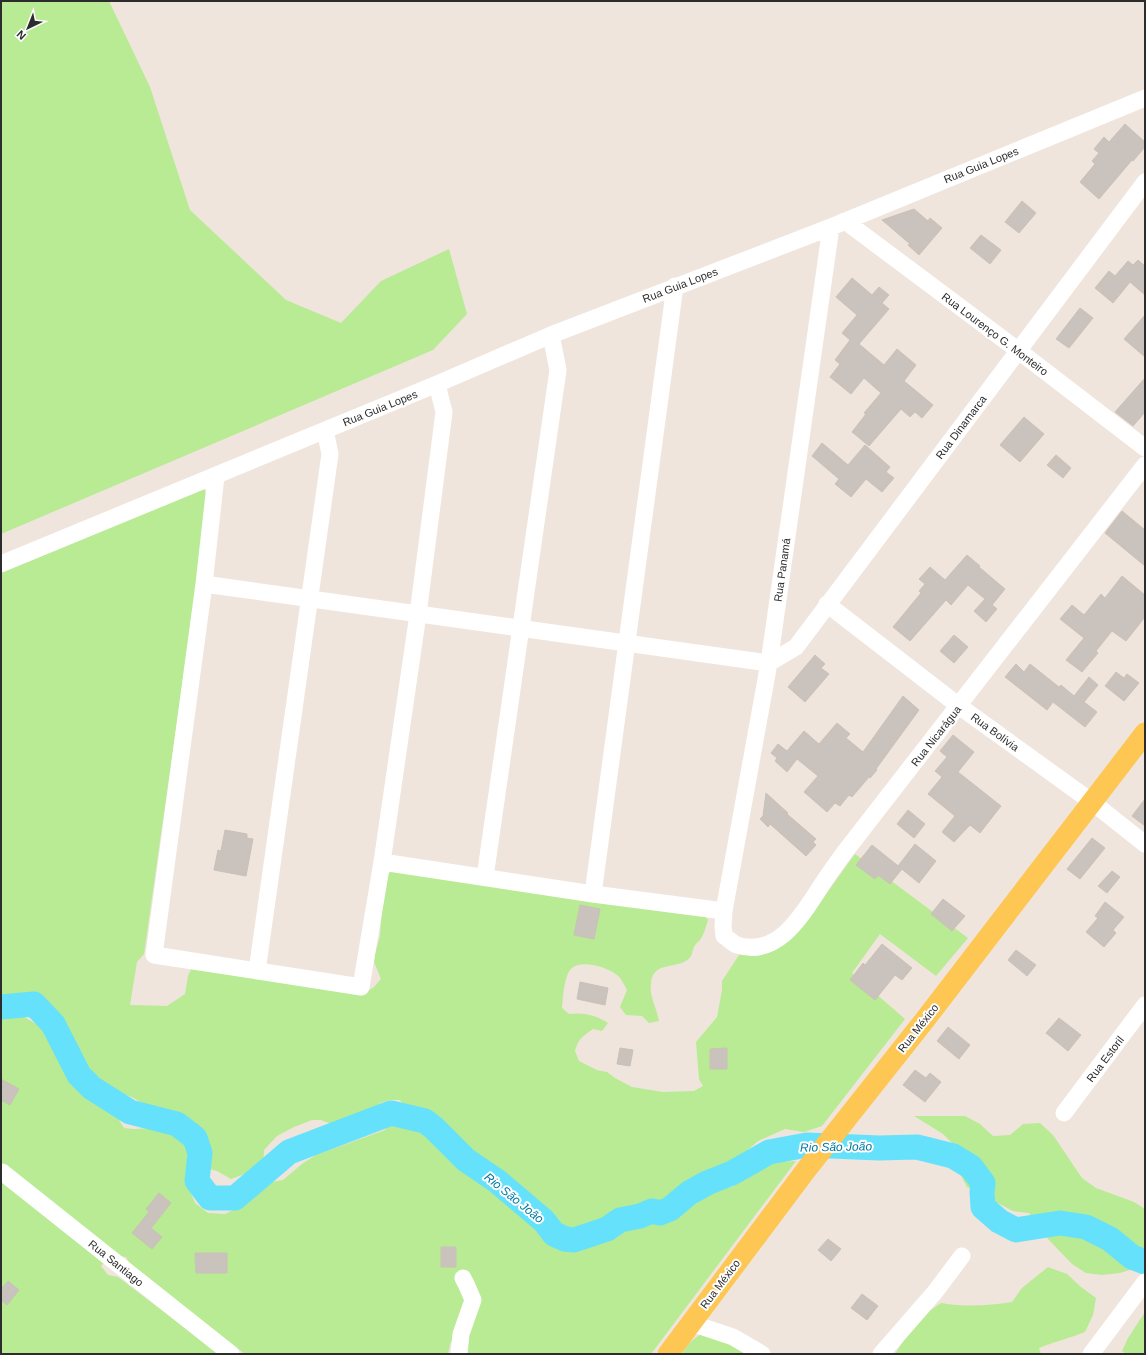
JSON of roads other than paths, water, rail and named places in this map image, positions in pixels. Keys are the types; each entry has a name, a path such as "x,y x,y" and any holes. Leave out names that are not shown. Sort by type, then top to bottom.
{"main road":[{"name":"Rua México","path":"668,1354 806,1170 929,1014 1145,733"}],"street":[{"name":"Rua Guia Lopes","path":"1,564 437,384 551,335 838,224 1145,98"},
{"name":"Rua Dinamarca","path":"769,662 796,647 1145,182"},
{"name":"Rua Lourenço G. Monteiro","path":"838,224 1019,351 1145,448"},
{"name":"Rua Panamá","path":"724,911 769,662 838,224"},
{"path":"593,894 675,286"},
{"path":"485,877 558,370 551,335"},
{"path":"216,476 204,584 154,955 361,987 382,862 418,614 444,412 437,384"},
{"path":"257,971 330,454 326,430"},
{"name":"Rua Nicarágua","path":"724,911 722,926 724,936 736,944 751,947 766,946 778,939 803,915 844,853 1145,465"},
{"path":"204,584 769,662"},
{"name":"Rua Bolívia","path":"827,604 959,706 1092,802 1145,844"},
{"path":"382,862 593,894 724,911"},
{"name":"Rua Estoril","path":"1064,1113 1145,1005"},
{"name":"Rua Santiago","path":"2,1172 230,1354"},
{"path":"880,1354 935,1292 962,1256"},
{"path":"459,1354 461,1334 473,1300 463,1278"},
{"path":"1091,1354 1145,1282"},
{"name":"Rua México","path":"691,1323 733,1337 762,1354"}],"waterway":[{"name":"Rio São João","path":"1,1007 34,1004 53,1024 79,1075 92,1088 130,1112 177,1124 195,1138 200,1153 197,1181 210,1198 235,1198 289,1152 391,1113 425,1121 466,1160 497,1181 544,1221 554,1234 565,1239 574,1240 607,1229 620,1220 640,1216 652,1211 660,1213 670,1209 689,1193 707,1183 732,1173 769,1152 807,1145 879,1148 917,1147 953,1156 971,1167 983,1183 983,1207 999,1221 1016,1230 1060,1223 1086,1227 1110,1239 1132,1257 1145,1262"}]}
